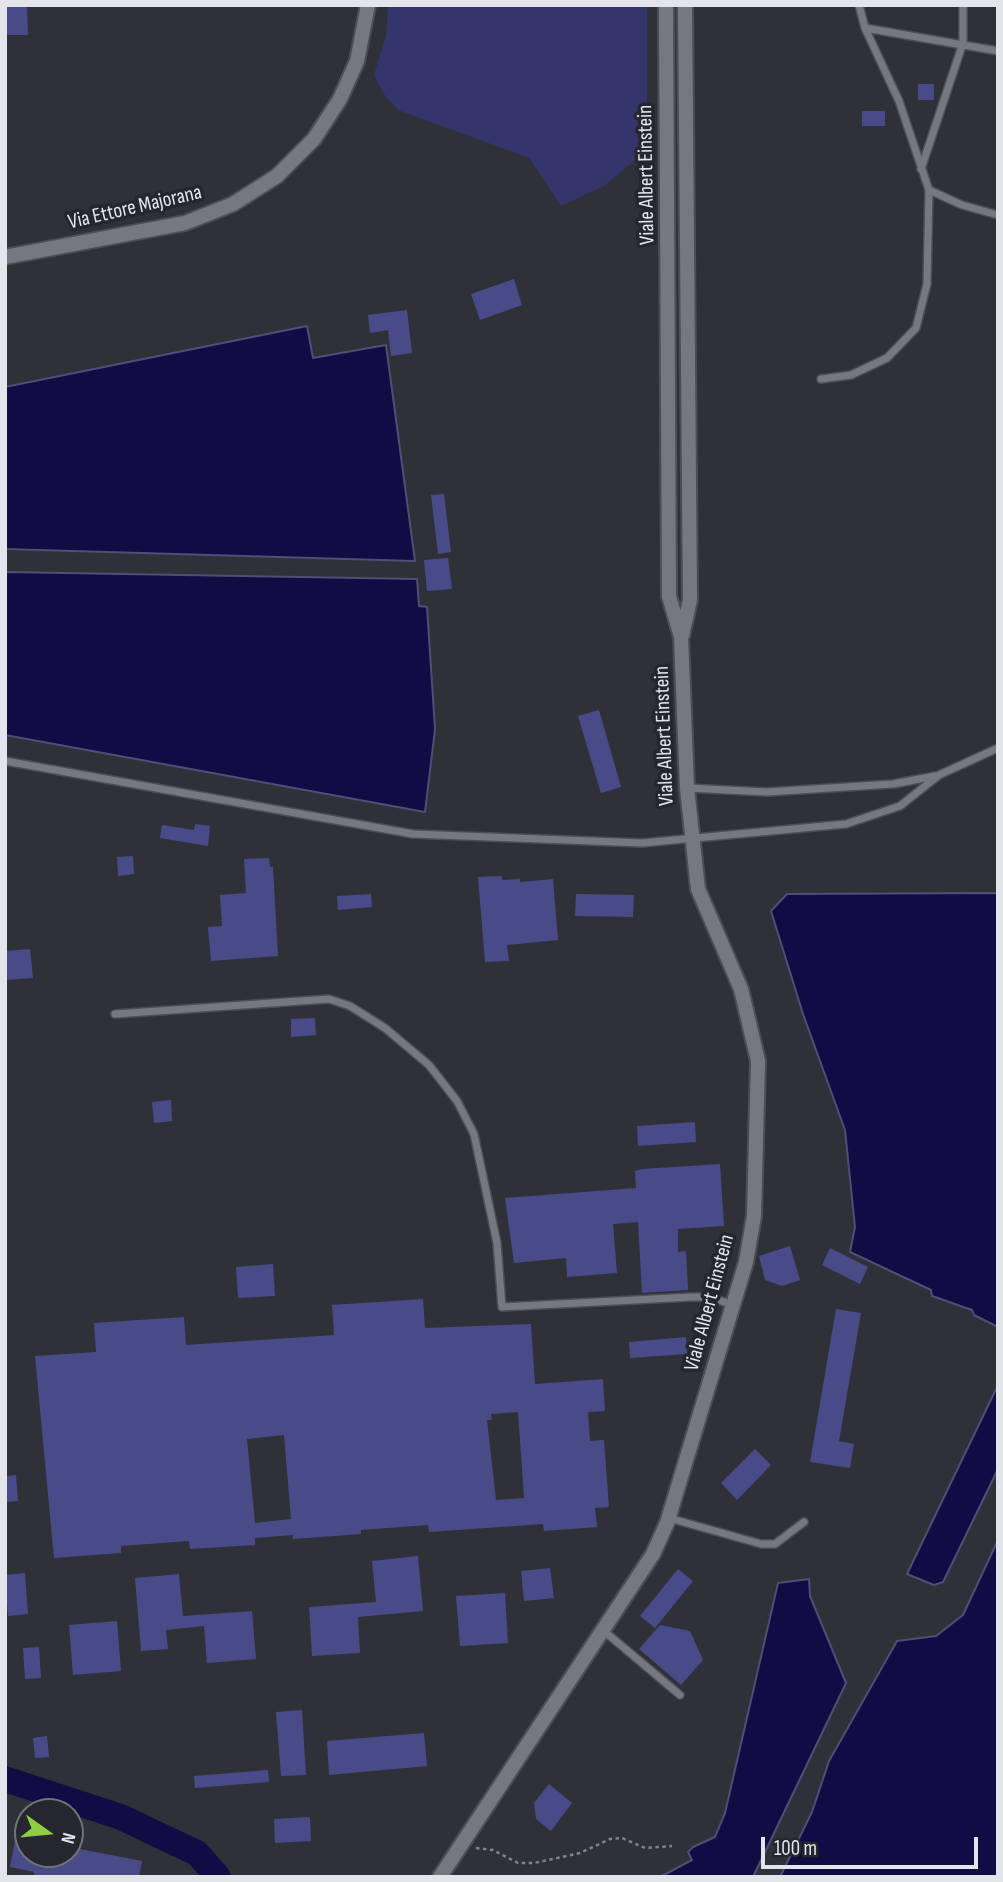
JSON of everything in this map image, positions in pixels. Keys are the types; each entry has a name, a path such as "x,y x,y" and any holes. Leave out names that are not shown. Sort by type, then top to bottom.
{"street":[{"name":"Via Ettore Majorana","path":"5,257 185,223 233,204 277,176 314,139 340,99 357,61 368,5"},
{"name":"Viale Albert Einstein","path":"440,1877 653,1554 668,1518 746,1262 754,1216 758,1062 741,989 698,889 687,788 681,637 669,596 666,5"},
{"name":"Viale Albert Einstein","path":"681,637 690,600 685,5"}],"lane":[{"path":"821,379 851,375 887,358 916,328 927,284 929,190 899,101 865,27 859,5"},
{"path":"921,170 963,43 963,5"},
{"path":"865,27 998,51"},
{"path":"929,190 962,205 998,215"},
{"path":"669,359 688,357"},
{"path":"669,407 688,407"},
{"path":"687,788 767,792 893,784 939,775 998,748"},
{"path":"5,761 413,834 642,844 691,837 768,833 846,824 900,806 939,775"},
{"path":"115,1014 329,999 350,1006 385,1028 429,1065 457,1101 474,1134 497,1243 502,1307 701,1297 733,1305"},
{"path":"668,1518 761,1544 775,1544 804,1522"},
{"path":"604,1631 680,1695"}],"path":[{"path":"459,1847 494,1850 518,1863 534,1863 580,1853 610,1839 622,1838 645,1848 672,1846"}],"shaded area":[{"path":"388,5 647,5 647,150 604,186 561,206 529,158 398,110 383,93 374,75 386,35"},
{"path":"307,326 313,358 386,345 415,561 5,549 5,387"},
{"path":"5,572 417,579 419,606 427,607 435,729 425,812 5,735"},
{"path":"998,893 998,1327 974,1315 972,1310 932,1296 931,1290 850,1252 855,1227 845,1130 803,1014 771,911 787,894"},
{"path":"998,1385 998,1469 943,1582 934,1585 907,1574"},
{"path":"998,1540 998,1877 780,1877 812,1812 829,1761 897,1641 936,1636 963,1615"},
{"path":"809,1579 810,1596 846,1683 753,1877 660,1877 692,1860 688,1852 693,1847 715,1837 725,1813 778,1583"}],"building":[{"path":"5,5 27,5 28,35 5,35"},
{"path":"918,84 934,84 934,100 918,100"},
{"path":"862,111 885,111 885,126 862,126"},
{"path":"514,279 522,305 480,320 471,294"},
{"path":"407,310 412,353 391,356 388,330 370,333 368,315"},
{"path":"444,494 451,552 438,554 431,495"},
{"path":"448,558 452,589 427,591 424,560"},
{"path":"599,710 621,787 601,793 578,716"},
{"path":"195,824 210,826 208,846 160,838 162,825 194,830"},
{"path":"133,856 134,874 118,876 117,857"},
{"path":"269,858 270,867 273,867 278,956 211,961 208,927 222,926 220,895 246,893 244,859"},
{"path":"502,876 502,880 520,879 520,882 553,879 558,940 507,945 509,961 485,962 478,877"},
{"path":"371,894 372,907 338,910 337,896"},
{"path":"576,894 634,895 633,917 575,916"},
{"path":"30,949 33,978 5,980 5,951"},
{"path":"315,1018 316,1035 291,1037 291,1019"},
{"path":"171,1100 172,1121 154,1123 152,1102"},
{"path":"695,1122 696,1142 638,1146 637,1126"},
{"path":"720,1164 724,1226 678,1229 678,1252 686,1251 688,1290 642,1293 638,1222 613,1224 617,1273 567,1277 566,1258 514,1263 505,1198 636,1188 635,1171 642,1169"},
{"path":"790,1246 800,1280 782,1286 765,1280 759,1256"},
{"path":"830,1248 868,1267 860,1284 822,1265"},
{"path":"273,1264 275,1296 238,1298 236,1267"},
{"path":"423,1299 425,1328 531,1324 535,1384 603,1379 605,1411 588,1412 590,1441 604,1440 609,1507 595,1508 597,1527 544,1531 543,1524 429,1532 428,1525 361,1530 361,1534 293,1539 293,1535 255,1538 255,1545 190,1549 189,1541 121,1546 121,1553 54,1558 35,1356 96,1352 94,1323 184,1317 186,1345 334,1335 332,1305","holes":["518,1412 524,1498 496,1500 487,1420 492,1420 491,1414","284,1435 291,1519 255,1523 247,1439"]},
{"path":"836,1309 861,1313 839,1441 854,1444 850,1468 810,1462"},
{"path":"686,1337 687,1354 630,1358 629,1342"},
{"path":"755,1449 771,1465 737,1500 721,1483"},
{"path":"16,1475 18,1501 5,1502 5,1476"},
{"path":"418,1556 423,1611 358,1617 360,1653 312,1656 309,1607 376,1602 372,1561"},
{"path":"550,1568 554,1598 524,1601 521,1571"},
{"path":"678,1569 693,1581 655,1628 640,1616"},
{"path":"25,1573 28,1614 8,1616 5,1575"},
{"path":"179,1574 183,1616 252,1611 256,1659 207,1663 204,1626 166,1630 168,1649 141,1651 135,1578"},
{"path":"505,1593 508,1643 460,1646 456,1596"},
{"path":"117,1621 121,1671 73,1675 69,1625"},
{"path":"660,1625 690,1631 703,1660 681,1685 639,1649"},
{"path":"39,1647 41,1678 25,1679 23,1648"},
{"path":"302,1710 306,1775 281,1776 276,1712"},
{"path":"424,1733 427,1766 329,1775 327,1741"},
{"path":"47,1736 49,1757 35,1758 33,1738"},
{"path":"268,1770 269,1782 195,1788 194,1776"},
{"path":"549,1784 572,1803 551,1831 536,1819 534,1803"},
{"path":"310,1817 311,1841 275,1843 274,1819"},
{"path":"14,1845 14,1868 10,1867"},
{"path":"84,1850 142,1861 139,1877 34,1875 34,1872 15,1868 84,1868"}],"waterway":[{"path":"5,1779 121,1817 197,1853 218,1877"}]}
